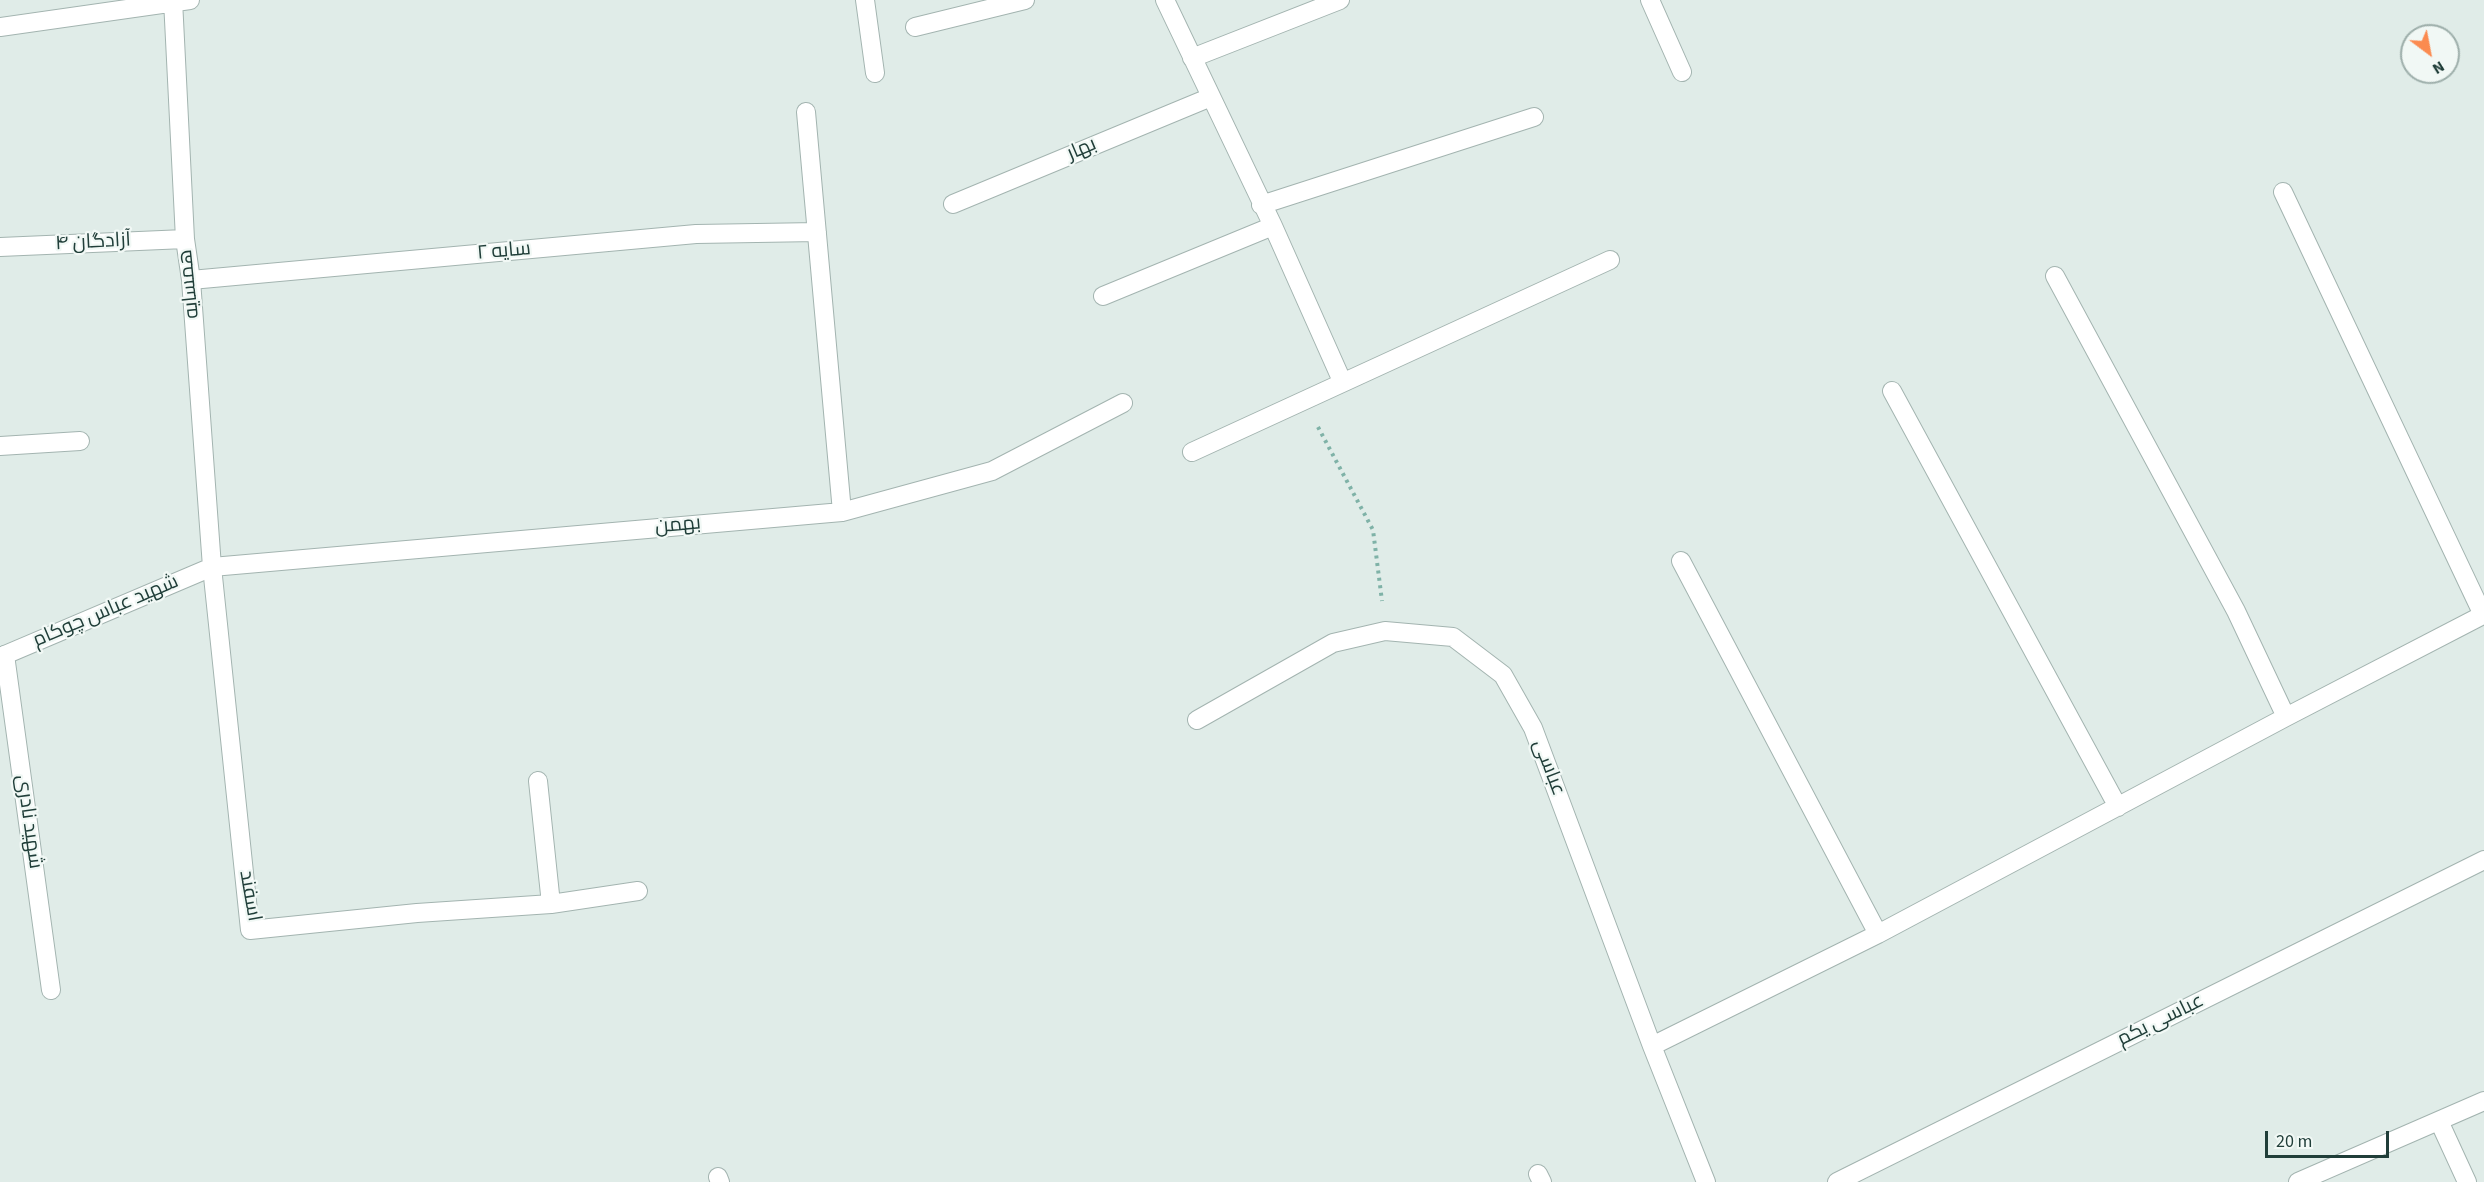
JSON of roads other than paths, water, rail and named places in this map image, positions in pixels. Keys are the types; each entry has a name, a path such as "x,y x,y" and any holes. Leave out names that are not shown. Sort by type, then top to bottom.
{"street":[{"path":"0,27 178,0"},
{"name":"همسایه","path":"178,0 185,239 191,280 212,567"},
{"path":"865,0 875,73"},
{"path":"915,27 964,7 1025,0"},
{"path":"1165,0 1273,226 1342,381"},
{"path":"1192,58 1340,0"},
{"path":"1650,0 1682,72"},
{"name":"بهار","path":"953,204 1210,97"},
{"path":"806,112 842,512"},
{"path":"1261,205 1534,117"},
{"path":"1652,1047 1878,934 2286,717 2484,615 2283,192"},
{"path":"1103,296 1273,226"},
{"name":"سایه ۲","path":"191,280 696,234 817,232"},
{"name":"آزادگان ۴","path":"0,247 185,239"},
{"path":"1191,452 1610,260"},
{"path":"2055,276 2236,611 2286,717"},
{"path":"1892,391 2118,807"},
{"name":"بهمن","path":"212,567 842,512 992,471 1123,403"},
{"path":"0,446 80,441"},
{"path":"1681,561 1878,934"},
{"name":"شهید عباس چوکام","path":"2,656 212,567"},
{"name":"اسفند","path":"212,567 250,930 417,913 551,904 638,891"},
{"name":"عباسی","path":"1197,720 1333,643 1385,631 1453,637 1503,675 1533,728 1652,1047 1706,1182"},
{"name":"شهید نادری","path":"2,656 51,990"},
{"path":"538,781 551,904"},
{"name":"عباسی یکم","path":"1837,1182 2484,860"},
{"path":"2298,1182 2484,1101"},
{"path":"2439,1121 2468,1182"}]}
